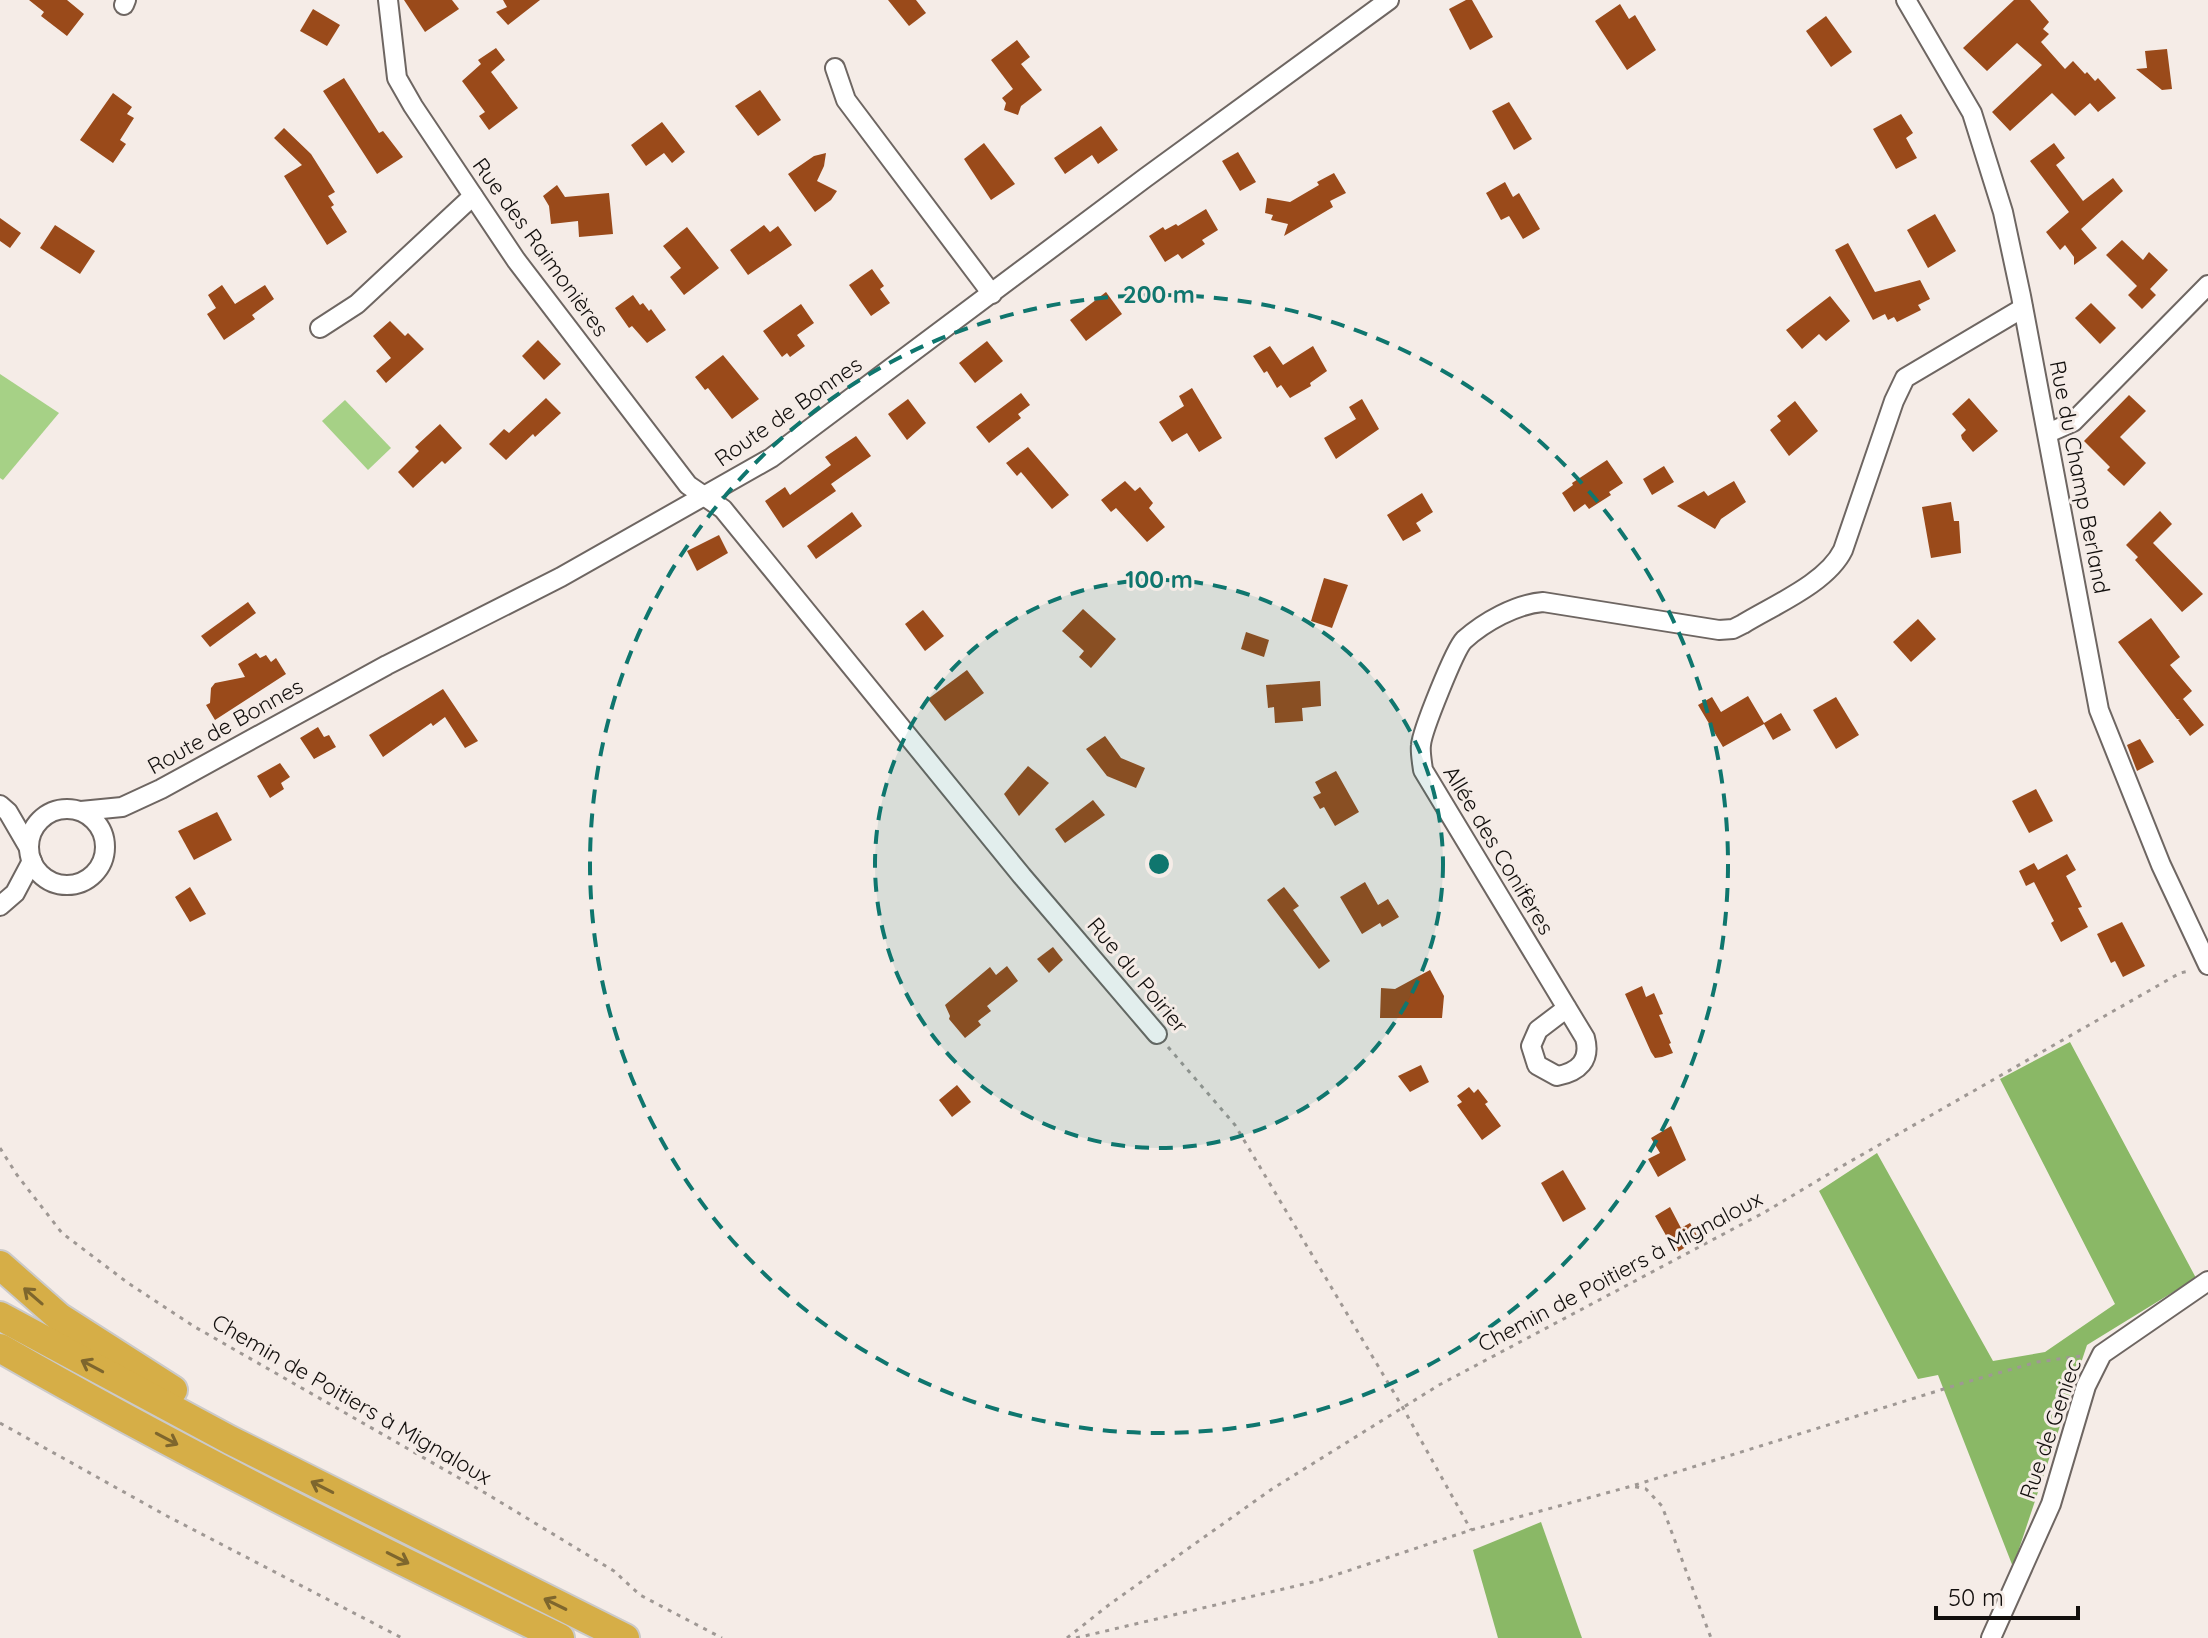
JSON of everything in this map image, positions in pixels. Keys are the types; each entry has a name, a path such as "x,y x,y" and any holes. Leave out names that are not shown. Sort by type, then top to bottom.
{"highway":[{"path":"0,1265 59,1317 214,1416 230,1440"},
{"path":"0,1316 230,1440 625,1638"},
{"path":"0,1348 301,1509 560,1638"},
{"path":"0,1364 30,1381 56,1380"}],"street":[{"name":"Rue des Raimonières","path":"388,0 397,78 516,260 688,485 706,496"},
{"name":"Route de Bonnes","path":"81,811 122,807 161,789 387,665 561,577 771,458 1389,0"},
{"name":"Rue du Champ Berland","path":"1906,0 1972,113 2003,212 2099,710 2201,967"},
{"path":"835,68 846,100 992,294"},
{"path":"320,328 357,304 473,196"},
{"path":"2048,433 2073,422 2208,285"},
{"name":"Allée des Conifères","path":"1567,1008 1423,770 1421,745 1453,655 1463,641 1482,628 1531,603 1543,602 1719,630 1743,624 1795,593 1830,571 1838,560 1905,378 2023,308"},
{"name":"Rue du Poirier","path":"706,496 723,509 1022,876 1157,1034"},
{"path":"0,906 15,893 53,883 68,885 94,873 103,859 105,846 122,807"},
{"path":"4,808 40,821"},
{"path":"4,808 41,874 53,883"},
{"path":"15,893 30,854 32,833 40,821 52,812 66,809 81,811 92,818 100,828 105,846"},
{"name":"Rue de Geniec","path":"1991,1638 2051,1504 2086,1386 2102,1354 2208,1281"}],"path":[{"name":"Chemin de Poitiers à Mignaloux","path":"1067,1638 1272,1489 1439,1385 1765,1212 2180,973 2201,967"},
{"name":"Rue du Poirier","path":"1157,1034 1235,1125 1403,1408 1471,1530"},
{"name":"Chemin de Poitiers à Mignaloux","path":"0,1148 62,1233 128,1283 195,1327 462,1480 601,1564 640,1595 722,1638"},
{"path":"1076,1638 1317,1581 1471,1530 1632,1486 2037,1362 2102,1354"},
{"path":"0,1423 167,1516 402,1638"},
{"path":"1632,1486 1646,1489 1662,1506 1711,1638"}],"green space":[{"path":"0,374 59,413 3,480 0,478"},
{"path":"345,400 391,448 368,470 322,421"},
{"path":"2070,1042 2196,1278 2087,1345 2013,1567 1938,1375 1918,1379 1819,1191 1877,1153 1993,1361 2045,1352 2115,1304 2000,1079"},
{"path":"1541,1522 1582,1638 1498,1638 1473,1550"}],"building":[{"path":"29,0 67,0 84,14 67,36 41,16 44,12"},
{"path":"404,0 452,0 459,9 425,32"},
{"path":"503,0 540,0 508,25 496,12 507,7"},
{"path":"888,0 916,0 926,13 909,26"},
{"path":"1472,0 1493,37 1470,50 1449,9"},
{"path":"2014,0 2030,0 2049,22 2043,29 2049,34 2041,42 2065,69 2073,61 2095,81 2098,78 2116,98 2098,112 2090,103 2075,116 2052,93 2010,131 1992,112 2042,65 2017,43 1987,71 1963,48"},
{"path":"1620,4 1629,19 1635,15 1656,50 1627,70 1595,21"},
{"path":"313,9 340,25 327,46 300,31"},
{"path":"1826,16 1852,52 1831,67 1806,31"},
{"path":"1017,40 1030,57 1021,64 1042,90 1021,106 1018,115 1004,110 1006,103 1002,98 1013,89 991,60"},
{"path":"496,48 505,60 491,72 518,108 489,130 479,116 485,112 462,81 481,64 478,60"},
{"path":"2167,49 2172,89 2162,90 2136,69 2147,68 2145,51"},
{"path":"344,78 379,133 383,131 403,157 377,174 323,91"},
{"path":"760,90 781,120 758,136 735,106"},
{"path":"113,93 132,107 127,114 134,118 120,140 126,144 113,163 80,140"},
{"path":"1509,102 1532,139 1514,150 1492,111"},
{"path":"1901,114 1913,133 1906,138 1917,158 1896,169 1873,129"},
{"path":"662,122 685,152 672,163 664,153 646,166 631,145"},
{"path":"1101,126 1118,150 1098,164 1092,155 1065,174 1054,158"},
{"path":"284,128 311,154 335,192 328,196 334,205 331,207 347,232 327,245 284,176 302,165 274,138"},
{"path":"984,143 1015,184 991,200 964,159"},
{"path":"2054,143 2065,158 2056,165 2083,201 2113,178 2123,191 2081,229 2097,248 2074,265 2074,257 2065,245 2060,250 2046,232 2069,212 2030,161"},
{"path":"1238,152 1256,182 1240,191 1222,161"},
{"path":"826,153 817,181 837,191 815,212 788,174 814,156"},
{"path":"1334,173 1346,193 1330,201 1333,207 1284,236 1288,224 1271,220 1273,215 1265,213 1267,198 1290,202"},
{"path":"1505,182 1513,197 1519,193 1540,229 1523,239 1509,216 1501,220 1486,193"},
{"path":"557,185 565,197 609,193 613,234 579,237 578,221 551,224 549,206 543,196"},
{"path":"1206,209 1218,230 1202,240 1205,244 1182,259 1178,254 1165,262 1149,236 1163,227 1165,230 1176,224 1178,226"},
{"path":"1935,214 1956,251 1928,268 1907,230"},
{"path":"0,218 21,233 10,248 0,241"},
{"path":"55,225 95,251 80,274 40,248"},
{"path":"764,225 770,232 778,226 792,245 748,275 730,250"},
{"path":"687,227 719,268 684,295 670,277 681,268 663,246"},
{"path":"2122,240 2143,260 2149,252 2168,270 2150,289 2156,295 2142,309 2128,295 2137,286 2106,255"},
{"path":"1848,243 1875,292 1920,280 1930,299 1918,305 1921,310 1897,322 1894,317 1888,320 1885,314 1873,320 1835,250"},
{"path":"872,269 884,286 880,289 890,303 871,316 849,285"},
{"path":"222,285 235,304 265,285 274,299 252,315 255,319 224,340 207,314 216,308 208,295"},
{"path":"1106,292 1122,314 1086,341 1070,320"},
{"path":"633,295 640,305 643,303 649,311 651,309 666,330 647,343 632,326 629,328 615,308"},
{"path":"1830,296 1850,321 1826,341 1819,334 1802,349 1786,330"},
{"path":"2091,303 2116,328 2100,344 2075,318"},
{"path":"801,304 814,323 797,335 805,346 790,357 787,353 782,357 763,331"},
{"path":"390,321 424,349 386,383 376,371 391,358 373,336"},
{"path":"538,340 561,364 544,380 522,356"},
{"path":"987,341 1003,361 975,383 959,363"},
{"path":"1270,346 1283,365 1313,346 1327,371 1310,383 1311,386 1290,398 1281,385 1277,388 1253,356"},
{"path":"723,355 759,399 732,419 708,388 705,390 695,377"},
{"path":"1192,388 1222,438 1199,452 1187,433 1172,442 1159,422 1184,406 1179,396"},
{"path":"1021,393 1030,405 1018,414 1021,418 989,443 976,427"},
{"path":"2129,395 2146,411 2120,437 2146,463 2124,486 2084,441"},
{"path":"546,398 561,413 506,460 489,444 504,429 509,433"},
{"path":"1969,398 1998,431 1973,452 1962,439 1961,435 1966,430 1952,414"},
{"path":"908,399 926,423 907,440 888,414"},
{"path":"1362,399 1379,429 1336,459 1324,438 1356,419 1349,407"},
{"path":"1795,401 1818,431 1789,456 1770,430 1781,421 1777,416"},
{"path":"440,424 462,448 445,464 442,461 413,488 398,472 419,451 415,447"},
{"path":"856,436 871,456 831,484 836,491 783,528 765,501 785,487 790,495 831,465 825,457"},
{"path":"1028,447 1069,495 1052,509 1021,472 1017,476 1006,463"},
{"path":"1607,460 1623,483 1589,509 1585,504 1574,512 1562,493"},
{"path":"1664,466 1674,482 1652,495 1643,479"},
{"path":"1125,481 1135,491 1140,487 1153,503 1149,508 1165,527 1147,542 1116,508 1111,512 1101,500"},
{"path":"1734,481 1746,502 1721,519 1715,529 1677,506 1704,491 1708,496"},
{"path":"1422,493 1433,512 1416,523 1421,531 1403,541 1387,515"},
{"path":"1951,502 1954,521 1959,521 1961,553 1931,558 1922,507"},
{"path":"2160,511 2172,524 2153,543 2203,594 2182,612 2135,560 2138,557 2126,545"},
{"path":"852,512 862,526 816,559 807,546"},
{"path":"719,535 728,553 697,571 687,551"},
{"path":"1324,578 1348,585 1332,628 1311,621"},
{"path":"248,602 256,613 210,647 201,636"},
{"path":"1083,609 1116,639 1091,668 1079,657 1084,651 1062,631"},
{"path":"923,610 944,636 925,651 905,624"},
{"path":"2151,618 2180,657 2170,665 2192,691 2183,699 2204,725 2190,736 2118,642"},
{"path":"1918,619 1936,639 1911,662 1893,642"},
{"path":"1246,632 1269,640 1264,657 1241,649"},
{"path":"256,653 260,658 266,655 271,662 276,658 286,674 215,720 206,705 210,703 211,688 215,683 245,677 238,664"},
{"path":"967,670 984,693 945,721 928,699"},
{"path":"1320,681 1321,706 1302,708 1303,721 1275,723 1274,707 1268,708 1266,685"},
{"path":"443,689 478,741 465,748 445,717 433,726 431,723 383,757 369,735"},
{"path":"1748,696 1764,723 1781,713 1791,730 1773,740 1764,724 1723,747 1698,705 1712,697 1721,712"},
{"path":"1836,697 1859,735 1836,749 1813,710"},
{"path":"318,727 324,737 329,735 336,747 314,759 300,738"},
{"path":"1105,736 1121,758 1145,768 1136,788 1107,776 1086,749"},
{"path":"2140,739 2154,762 2137,771 2127,745"},
{"path":"280,763 290,777 281,783 284,789 270,798 257,776"},
{"path":"1028,766 1049,783 1019,816 1004,794"},
{"path":"1336,771 1359,812 1335,826 1324,807 1320,809 1313,797 1321,793 1315,782"},
{"path":"2036,789 2053,821 2029,833 2012,801"},
{"path":"1093,800 1105,815 1065,843 1055,829"},
{"path":"217,812 232,840 194,860 178,831"},
{"path":"2067,854 2076,870 2066,876 2082,907 2078,908 2088,927 2061,942 2034,882 2026,886 2019,871 2034,863 2038,870"},
{"path":"1365,882 1378,905 1388,899 1399,917 1382,927 1380,923 1362,934 1340,897"},
{"path":"190,887 206,914 190,922 175,897"},
{"path":"1284,887 1299,906 1293,910 1330,961 1319,969 1267,900"},
{"path":"2122,922 2145,966 2123,977 2115,961 2111,963 2097,934"},
{"path":"1053,947 1063,960 1049,973 1037,959"},
{"path":"1007,966 1018,981 987,1006 991,1011 978,1021 981,1025 965,1038 949,1019 945,1005 990,967 996,975"},
{"path":"1430,970 1444,996 1442,1018 1380,1018 1381,988 1395,989"},
{"path":"1642,986 1646,997 1654,993 1673,1053 1655,1058 1651,1052 1625,994"},
{"path":"1421,1065 1429,1082 1410,1092 1398,1076"},
{"path":"957,1085 971,1102 952,1117 939,1100"},
{"path":"1469,1087 1474,1093 1478,1089 1501,1126 1482,1140 1457,1105 1462,1102 1457,1096"},
{"path":"1671,1126 1686,1160 1658,1177 1648,1159 1660,1153 1651,1138"},
{"path":"1563,1170 1586,1209 1563,1222 1541,1183"},
{"path":"1670,1207 1681,1228 1690,1223 1699,1239 1676,1253 1655,1216"}]}
